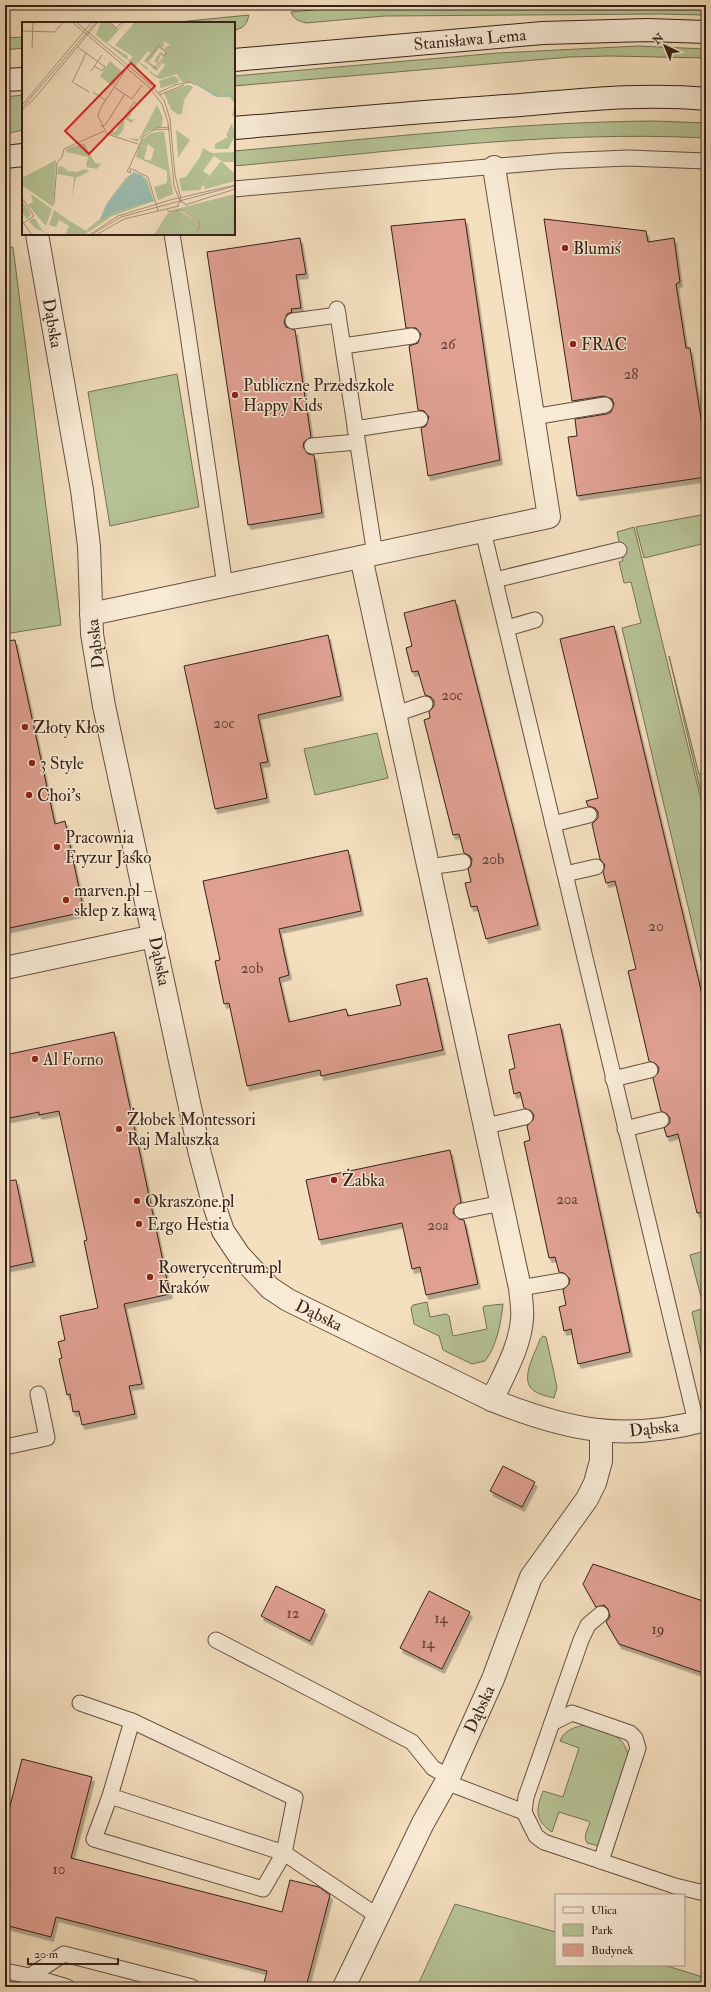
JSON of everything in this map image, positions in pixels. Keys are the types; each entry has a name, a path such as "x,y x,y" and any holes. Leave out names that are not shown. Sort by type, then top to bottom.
{"street":[{"name":"Stanisława Lema","path":"235,60 543,33 618,30 706,32"},
{"path":"5,80 22,79"},
{"path":"235,128 418,112 587,100 640,98 706,99"},
{"path":"5,157 22,155"},
{"path":"91,614 368,556 549,516 494,167"},
{"name":"Dąbska","path":"37,235 82,490 89,546 92,634 104,706 200,1154 217,1218 230,1243 270,1288 288,1300 492,1400 560,1424 601,1431 639,1431 669,1428 701,1421"},
{"path":"368,556 396,714 520,1288 522,1319 519,1334 515,1348 492,1400"},
{"path":"5,968 154,936"},
{"name":"Dąbska","path":"344,1987 423,1823 447,1779 493,1679 531,1577 587,1499 595,1483 601,1461 601,1431"}],"lane":[{"path":"235,190 557,161 628,158 706,161"},
{"path":"172,235 225,586"},
{"path":"293,321 338,312 356,435 368,556"},
{"path":"343,346 412,336"},
{"path":"533,417 605,405"},
{"path":"312,446 420,419"},
{"path":"483,531 625,1129 701,1421"},
{"path":"495,580 619,550"},
{"path":"506,628 535,620"},
{"path":"396,714 425,704"},
{"path":"553,824 588,815"},
{"path":"430,867 463,862"},
{"path":"565,874 596,867"},
{"path":"613,1079 650,1070"},
{"path":"486,1126 526,1117"},
{"path":"625,1129 661,1120"},
{"path":"462,1211 502,1203"},
{"path":"520,1288 561,1281"},
{"path":"5,1447 47,1438 38,1394"},
{"path":"601,1614 588,1625 581,1640 526,1797 524,1812 536,1836 544,1842 675,1886 700,1892 706,1891"},
{"path":"216,1640 412,1742 433,1768 447,1779 524,1812"},
{"path":"80,1703 132,1721 295,1798 284,1853 263,1889 94,1839 110,1796 132,1721"},
{"path":"552,1723 572,1713 630,1733 635,1738 638,1748 601,1861"},
{"path":"110,1796 284,1853 379,1917"},
{"path":"30,1976 64,1954 192,1987"},
{"path":"5,1971 30,1976 67,1987"}],"green space":[{"path":"370,5 706,5 706,15 385,16 306,23 299,21 292,15 291,12"},
{"path":"249,15 244,26 235,30 235,22 178,22"},
{"path":"22,37 22,48 5,50 5,38"},
{"path":"638,46 706,49 706,58 610,56 570,57 235,86 235,76 498,53"},
{"path":"22,95 22,130 5,134 5,97"},
{"path":"655,121 706,123 706,138 647,136 529,140 411,149 235,166 235,151 392,136 549,124"},
{"path":"13,247 61,625 5,634 5,248"},
{"path":"177,374 199,507 110,526 88,392"},
{"path":"706,514 706,543 644,558 636,527"},
{"path":"634,527 706,820 706,982 622,628 641,623 631,582 624,583 619,562 623,561 617,532"},
{"path":"669,656 699,774 706,773 706,815"},
{"path":"377,733 388,778 315,795 304,749"},
{"path":"704,1251 706,1261 706,1376 692,1312 704,1308 690,1255"},
{"path":"427,1302 430,1317 446,1314 449,1316 453,1336 487,1329 483,1308 484,1306 503,1304 500,1326 493,1348 485,1361 472,1364 443,1350 439,1336 414,1324 411,1308 413,1305"},
{"path":"543,1336 546,1337 557,1387 554,1398 535,1392 529,1385 528,1372 532,1358 540,1339"},
{"path":"587,1725 613,1734 623,1743 628,1756 599,1846 587,1843 586,1841 586,1833 590,1823 588,1821 559,1812 552,1832 542,1823 538,1814 539,1803 543,1791 563,1797 579,1748 560,1741 562,1737 571,1729"},
{"path":"455,1904 555,1932 555,1966 667,1966 706,1978 706,1987 417,1987"}],"building":[{"path":"465,219 500,460 428,476 421,428 426,426 429,417 424,411 418,410 409,346 418,343 421,334 416,328 406,328 391,226"},
{"path":"544,219 646,231 648,242 674,238 680,282 676,284 686,348 690,348 706,451 706,477 577,496 568,437 577,436 575,419 607,414 611,412 614,404 612,399 604,396 572,401"},
{"path":"300,238 306,274 296,275 301,308 291,309 292,312 287,314 284,322 286,327 295,330 311,437 304,442 303,447 308,454 314,455 322,513 248,525 207,252"},
{"path":"455,600 538,925 486,939 477,906 471,907 465,883 471,882 468,869 471,866 472,860 470,856 464,853 459,834 453,835 424,720 430,718 429,712 434,706 434,701 431,697 425,695 418,671 412,672 406,648 412,646 404,613"},
{"path":"614,626 706,1011 706,1212 697,1213 678,1134 667,1137 664,1128 670,1123 670,1118 667,1114 661,1111 653,1078 658,1073 659,1068 656,1064 649,1061 628,971 636,969 615,881 606,883 603,872 605,865 600,859 592,824 598,818 598,812 595,808 588,806 586,801 598,798 560,639"},
{"path":"328,635 341,696 258,715 268,762 260,763 267,798 215,809 184,666"},
{"path":"15,640 55,824 65,821 84,912 5,929 5,641"},
{"path":"348,850 361,911 279,929 289,975 279,978 289,1022 346,1009 348,1016 401,1005 396,985 427,978 443,1050 321,1076 320,1070 247,1086 229,1003 224,1004 215,961 220,960 203,881"},
{"path":"560,1024 630,1352 578,1364 571,1329 564,1331 559,1307 566,1305 563,1290 569,1284 570,1279 564,1273 559,1272 555,1257 549,1258 524,1142 530,1140 527,1126 533,1120 534,1115 531,1111 524,1108 520,1092 514,1094 509,1070 515,1068 508,1035"},
{"path":"114,1032 170,1294 124,1304 142,1384 129,1386 135,1414 82,1425 79,1411 73,1412 70,1394 67,1395 59,1359 62,1358 58,1342 65,1340 60,1316 98,1308 84,1241 87,1240 59,1111 39,1115 39,1112 5,1119 5,1055"},
{"path":"450,1150 461,1202 454,1208 453,1213 459,1219 464,1220 478,1284 426,1295 420,1267 412,1269 402,1223 319,1240 306,1180"},
{"path":"16,1180 33,1262 5,1268 5,1181"},
{"path":"503,1466 535,1482 522,1507 490,1491"},
{"path":"593,1564 706,1602 706,1674 619,1644 606,1622 610,1617 608,1609 604,1605 596,1607 583,1584"},
{"path":"276,1586 325,1610 310,1641 261,1616"},
{"path":"429,1591 470,1612 442,1669 400,1648"},
{"path":"22,1759 92,1777 71,1858 282,1912 290,1880 319,1887 330,1895 306,1987 263,1987 267,1971 56,1917 51,1937 5,1925 5,1826"}],"place":[{"name":"Blumiś","path":"565,248"},
{"name":"FRAC","path":"573,344"},
{"name":"Publiczne Przedszkole Happy Kids","path":"235,395"},
{"name":"Złoty Kłos","path":"25,727"},
{"name":"3 Style","path":"32,763"},
{"name":"Choi's","path":"29,795"},
{"name":"Pracownia Fryzur Jaśko","path":"57,847"},
{"name":"marven.pl – sklep z kawą","path":"66,900"},
{"name":"Al Forno","path":"35,1059"},
{"name":"Żłobek Montessori Raj Maluszka","path":"119,1129"},
{"name":"Żabka","path":"334,1180"},
{"name":"Okraszone.pl","path":"137,1201"},
{"name":"Ergo Hestia","path":"139,1224"},
{"name":"Rowerycentrum.pl Kraków","path":"150,1277"}]}
